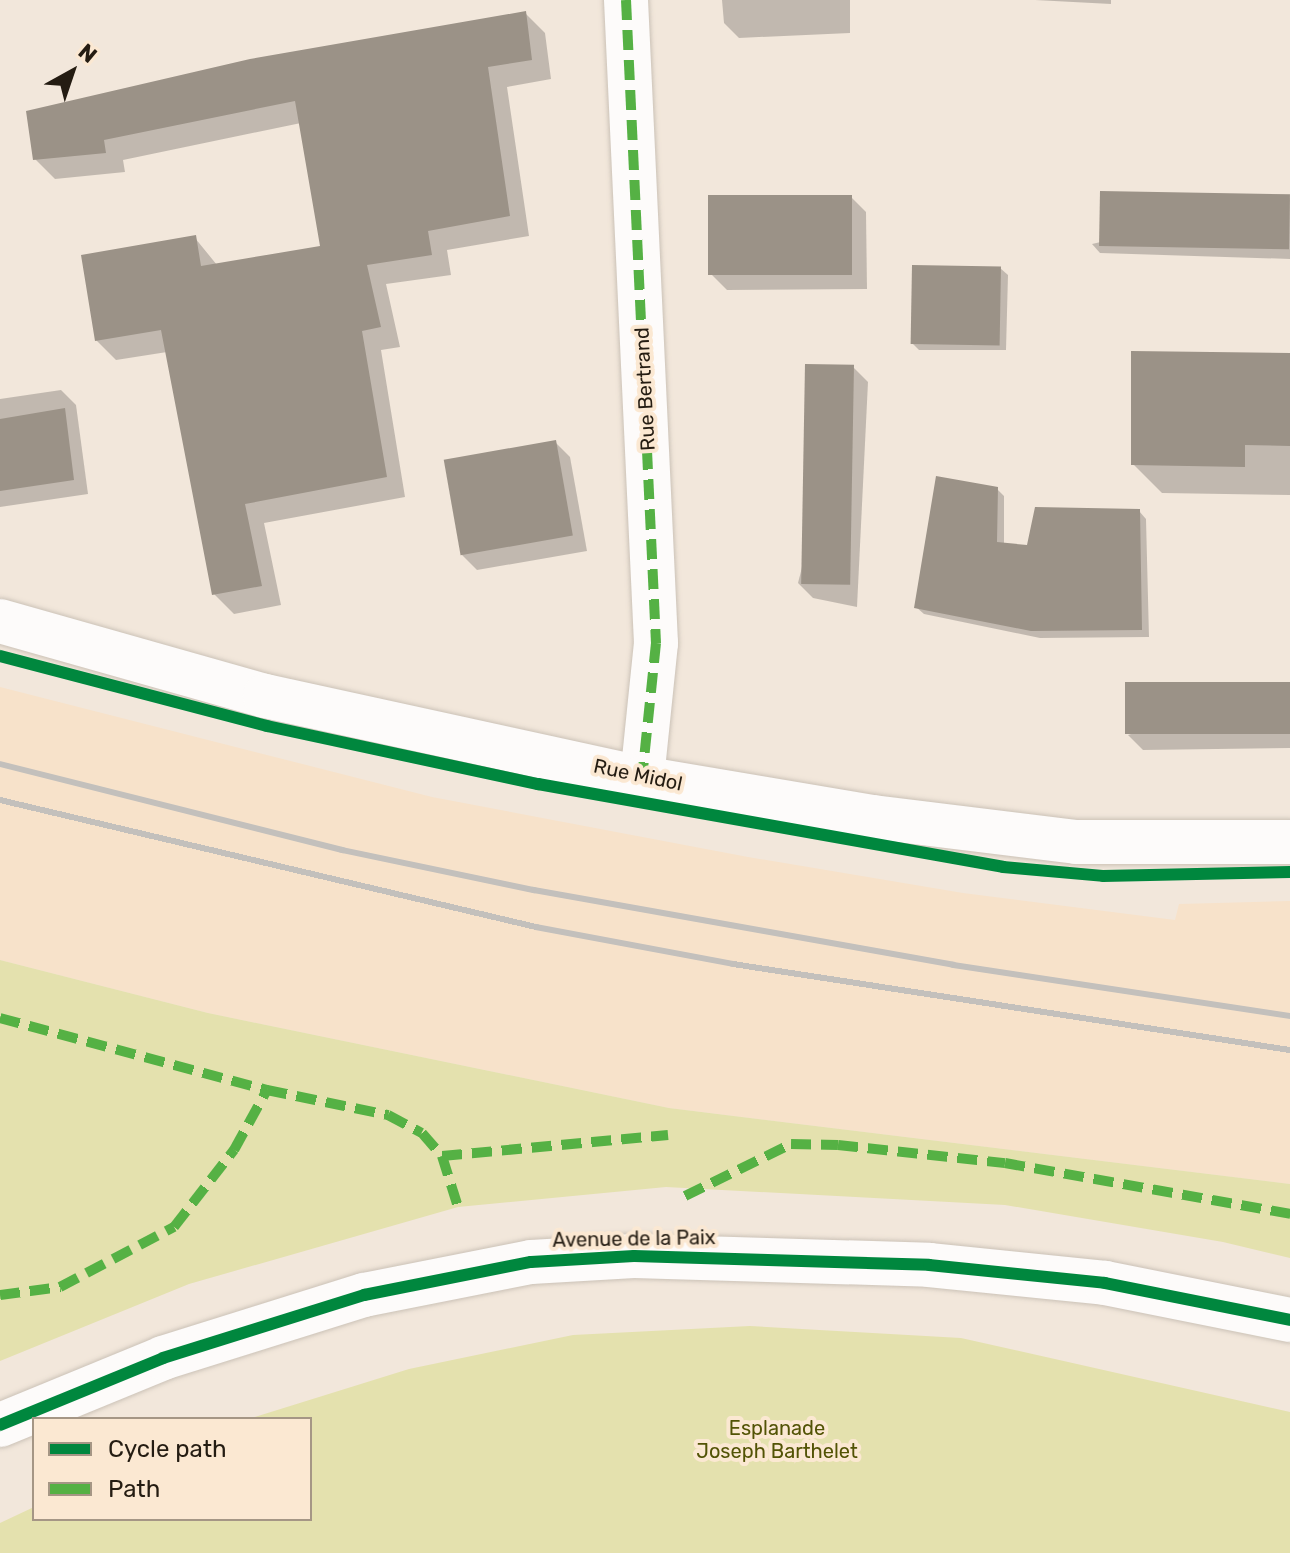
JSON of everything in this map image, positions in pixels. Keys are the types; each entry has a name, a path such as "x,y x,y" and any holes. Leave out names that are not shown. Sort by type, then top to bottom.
{"street":[{"name":"Rue Bertrand","path":"626,0 656,643 642,778"},
{"name":"Rue Midol","path":"0,621 265,696 642,778 873,817 1076,842 1290,842"},
{"name":"Avenue de la Paix","path":"0,1425 163,1358 364,1295 531,1262 634,1256 929,1265 1105,1283 1237,1305 1290,1320"}],"shaded area":[{"path":"0,687 432,797 748,857 963,893 1175,920 1179,904 1290,901 1290,1184 669,1108 208,1013 0,960"}],"green space":[{"path":"0,960 208,1013 669,1108 1290,1184 1290,1258 1223,1242 1005,1205 666,1187 458,1207 189,1284 0,1361"},
{"name":"Esplanade Joseph Barthelet","path":"750,1326 961,1338 1290,1412 1290,1553 0,1553 0,1523 32,1508 32,1521 312,1521 312,1417 254,1417 409,1369 573,1335"}],"building":[{"path":"526,11 532,60 488,67 510,216 428,231 432,255 367,265 381,327 362,331 387,477 245,504 262,586 212,595 161,330 95,341 81,255 196,235 201,266 320,246 295,101 104,140 106,153 33,160 26,111 250,59"},
{"path":"1100,191 1290,194 1289,249 1099,246"},
{"path":"708,195 852,195 852,275 708,275"},
{"path":"912,265 1001,267 1000,346 911,344"},
{"path":"1131,351 1290,353 1290,446 1245,445 1245,467 1131,465"},
{"path":"805,364 854,365 850,585 801,584"},
{"path":"65,408 74,480 0,491 0,419"},
{"path":"556,440 573,536 461,555 444,460"},
{"path":"936,476 998,487 997,542 1027,545 1035,507 1140,509 1142,630 1031,631 914,608"},
{"path":"1125,682 1290,682 1290,734 1125,734"}],"railway":[{"path":"0,764 342,850 534,890 953,965 1290,1016"},
{"path":"0,800 536,927 733,964 1290,1050"}],"marked path":[{"path":"626,0 656,643 642,778"},
{"path":"0,1018 267,1090 388,1115 422,1133 442,1156 458,1207"},
{"path":"0,1295 60,1287 174,1227 234,1150 267,1090"},
{"path":"442,1156 668,1135"},
{"path":"685,1196 791,1144 838,1145 1005,1163 1290,1214"}],"cycle path":[{"path":"0,656 267,726 538,784 1003,867 1103,876 1290,872"},
{"path":"0,1425 163,1358 364,1295 531,1262 634,1256 929,1265 1105,1283 1290,1320"}]}
